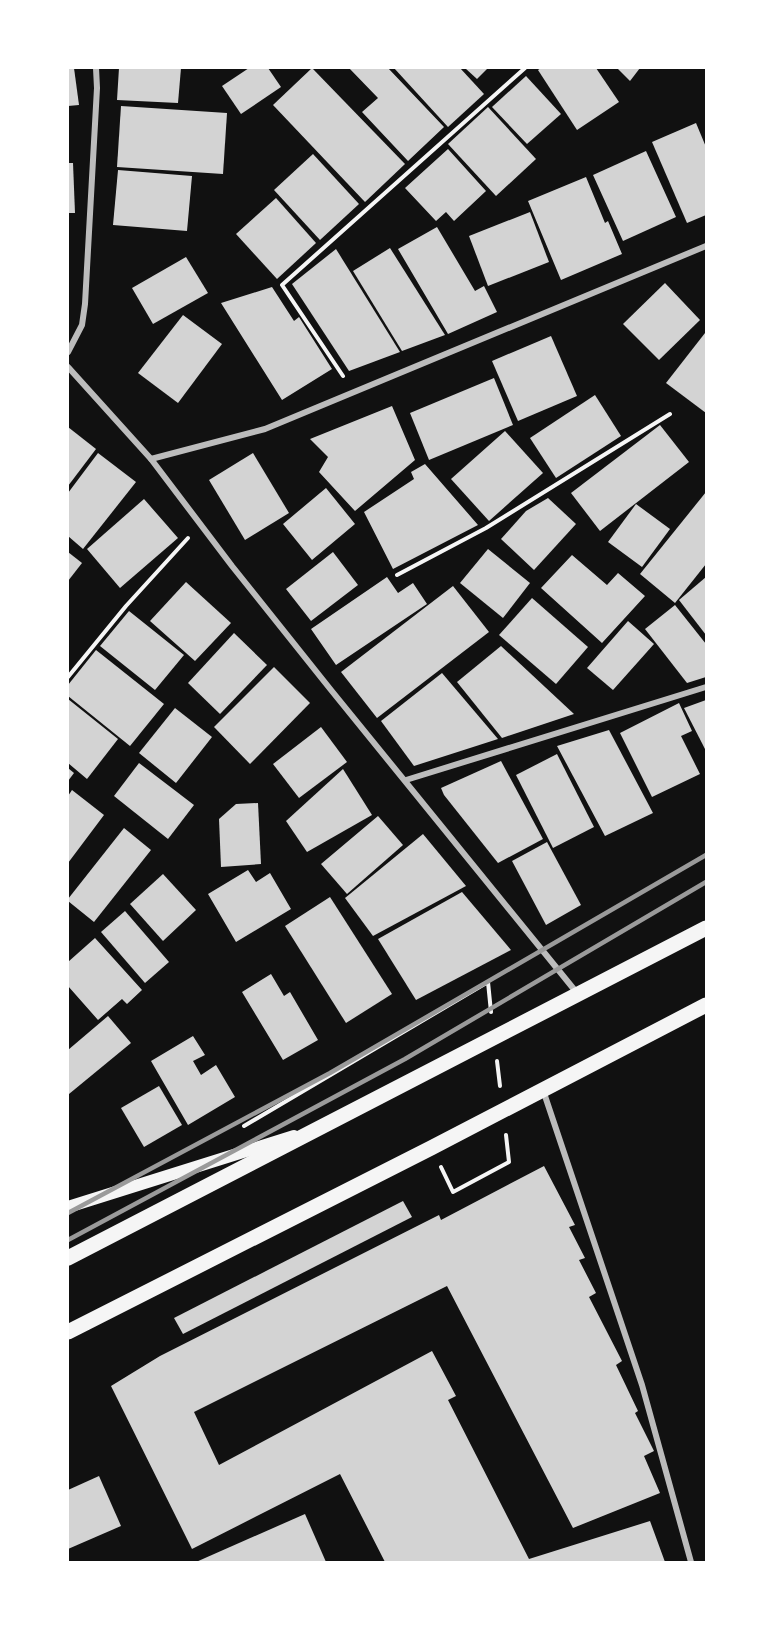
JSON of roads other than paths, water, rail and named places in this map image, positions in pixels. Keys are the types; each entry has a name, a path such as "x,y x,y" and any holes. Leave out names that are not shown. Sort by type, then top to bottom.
{"main road":[{"path":"68,1258 706,928"},
{"path":"68,1332 431,1148 706,1005"},
{"path":"68,1208 321,1127"}],"street":[{"path":"68,352 82,325 85,304 97,88 96,68"},
{"path":"150,459 265,429 706,246"},
{"path":"68,367 150,459 331,690 578,993"},
{"path":"406,780 706,687"},
{"path":"543,1089 642,1384 691,1563"}],"railway":[{"path":"68,1213 330,1073 706,855"},
{"path":"68,1240 405,1059 706,882"}]}
